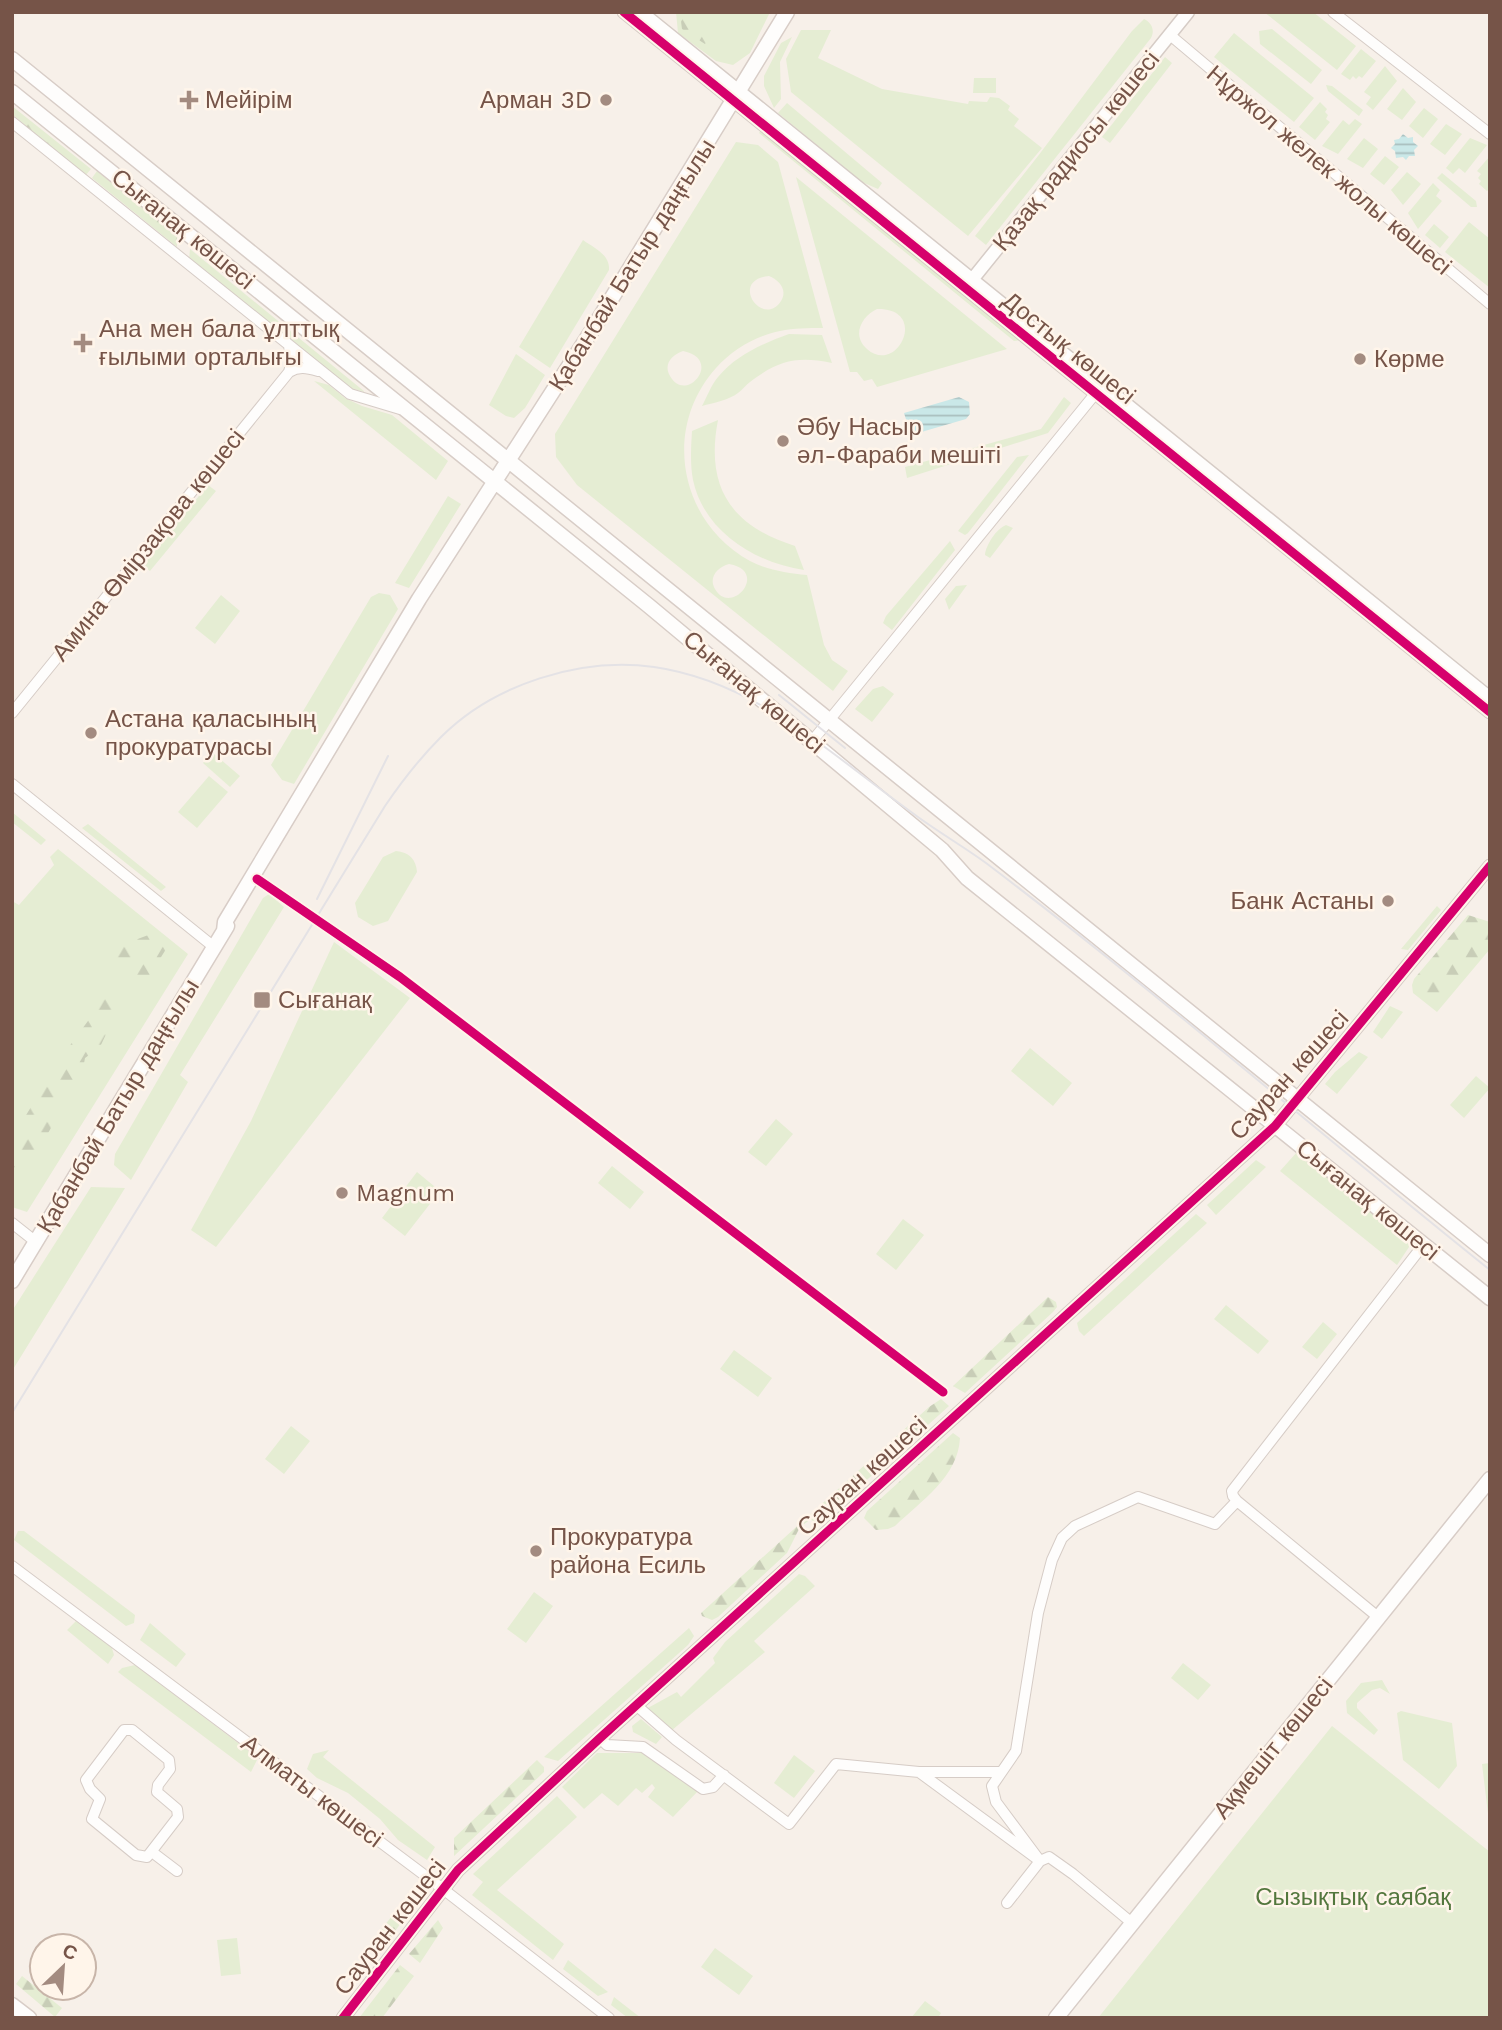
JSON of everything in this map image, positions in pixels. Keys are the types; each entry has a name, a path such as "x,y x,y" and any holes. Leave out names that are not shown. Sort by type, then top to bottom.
{"main road":[{"name":"Қабанбай Батыр даңғылы","path":"224,931 225,922 297,799 472,515 592,332 787,12"},
{"name":"Сығанақ көшесі","path":"12,59 1490,1255"},
{"name":"Сығанақ көшесі","path":"12,92 495,480 813,740 942,850 967,878 1171,1039 1490,1298"},
{"path":"72,141 83,141 88,136 89,122"},
{"path":"127,184 126,172 130,167 143,165"},
{"name":"Қабанбай Батыр даңғылы","path":"12,1280 463,541 472,515"},
{"name":"Ақмешіт көшесі","path":"1056,2018 1490,1479"},
{"path":"12,2005 29,2018"}],"street":[{"name":"Достық көшесі","path":"624,12 737,96"},
{"name":"Достық көшесі","path":"641,12 737,96 968,284 1490,698"},
{"name":"Қазақ радиосы көшесі","path":"968,284 1188,12"},
{"path":"1334,12 1490,134"},
{"name":"Нұржол желек жолы көшесі","path":"1170,35 1490,304"},
{"path":"12,122 350,394 409,411"},
{"name":"Достық көшесі","path":"968,284 1095,394 1490,712"},
{"path":"287,375 291,364 289,345"},
{"path":"287,375 296,368 324,373"},
{"name":"Амина Өмірзақова көшесі","path":"12,713 287,375"},
{"path":"813,740 1095,394"},
{"path":"12,784 214,947"},
{"name":"Сауран көшесі","path":"343,2018 457,1870 1275,1126 1490,866"},
{"path":"257,879 400,977 943,1392"},
{"path":"12,1223 36,1242"},
{"path":"1378,1617 1237,1501 1233,1496 1234,1487 1424,1244"},
{"path":"1040,1861 996,1802 992,1786 1016,1751 1038,1613 1052,1560 1062,1538 1075,1526 1138,1497 1215,1524 1237,1501"},
{"name":"Алматы көшесі","path":"12,1566 443,1889 609,2018"},
{"path":"636,1705 676,1740 789,1824 836,1764 919,1772 1000,1772"},
{"path":"124,1730 132,1730 170,1760 170,1769 158,1785 157,1792 177,1810 178,1817 152,1852 147,1857 136,1855 92,1819 100,1799 90,1789 86,1780 124,1730"},
{"path":"600,1738 607,1745 643,1747 703,1789 713,1787 724,1775"},
{"path":"919,1772 1040,1861"},
{"path":"152,1852 177,1871"},
{"path":"1007,1903 1040,1861 1049,1857 1132,1923"}],"green space":[{"path":"676,12 770,12 750,53 733,65 716,61 678,33"},
{"path":"1264,12 1313,12 1356,46 1337,70"},
{"path":"680,14 711,36 705,44 682,29"},
{"path":"1144,19 1152,27 1151,38 986,245 975,236"},
{"path":"1272,29 1322,70 1311,84 1260,44 1259,31"},
{"path":"801,30 831,30 818,58 882,89 968,104 969,101 987,102 990,97 999,98 1010,106 1008,110 1019,119 1014,126 1042,148 968,236 791,92 786,59"},
{"path":"1234,33 1314,98 1294,122 1214,57"},
{"path":"792,37 780,62 781,99 774,108 764,86 764,76 781,43"},
{"path":"1361,49 1376,61 1362,78 1359,76 1356,79 1353,76 1350,80 1341,74"},
{"path":"1165,57 1172,63 1110,143 1102,137"},
{"path":"1385,66 1397,81 1373,110 1366,104 1371,97 1364,92"},
{"path":"974,78 996,78 996,93 973,93"},
{"path":"1326,85 1332,86 1363,110 1359,116 1328,91"},
{"path":"1403,88 1416,102 1402,120 1387,109"},
{"path":"1320,102 1327,109 1326,119 1330,122 1315,140 1299,127"},
{"path":"787,103 882,183 878,189 862,182 778,113"},
{"path":"12,106 91,169 85,176 12,114"},
{"path":"1424,108 1438,119 1423,138 1409,126"},
{"path":"1355,119 1362,124 1338,154 1322,146 1343,120 1349,125"},
{"path":"1446,124 1462,134 1445,155 1430,144"},
{"path":"761,130 1022,340 1014,341 759,133"},
{"path":"1364,138 1378,149 1363,168 1347,159"},
{"path":"1470,138 1487,145 1465,173 1459,168 1453,174 1446,168"},
{"path":"736,142 758,145 778,162 823,328 791,329 762,336 729,355 716,368 699,392 689,418 684,445 686,472 694,499 707,523 726,544 763,567 807,575 824,645 832,660 848,671 833,691 577,485 556,457 555,434","holes":["769,276 779,283 783,289 783,297 774,308 766,309 758,306 750,293 751,286 757,279","683,351 701,362 701,370 692,383 677,384 668,372 668,364","725,565 741,568 746,575 747,582 743,590 730,598 722,596 713,585 715,573"]},
{"path":"1385,156 1399,167 1384,185 1370,174"},
{"path":"1490,156 1490,188 1487,191 1479,184 1481,181 1478,178 1481,174 1477,171"},
{"path":"97,171 177,236 177,247 92,178"},
{"path":"1407,172 1421,184 1403,205 1391,190"},
{"path":"1442,173 1476,201 1477,207 1471,207 1437,178"},
{"path":"796,177 1007,349 877,387 872,379 864,381 857,372 850,372","holes":["877,309 893,312 902,319 905,328 903,339 889,354 878,355 862,344 860,326 867,316"]},
{"path":"1433,183 1440,190 1436,196 1442,201 1418,229 1408,213"},
{"path":"1469,222 1490,239 1490,288 1445,252"},
{"path":"1434,224 1449,237 1440,248 1425,235"},
{"path":"583,240 604,256 609,270 550,368 519,347"},
{"path":"190,249 365,392 346,387 189,260"},
{"path":"789,334 822,335 832,363 798,360 779,364 750,382 740,392 702,406 716,380 733,362 760,346"},
{"path":"516,354 545,375 525,408 514,418 489,405"},
{"path":"314,381 329,385 345,398 362,406 392,415 448,461 436,480"},
{"path":"1064,397 1071,403 1048,433 907,478 905,467 1041,429"},
{"path":"718,420 716,465 720,484 728,501 739,515 754,527 795,546 804,570 768,560 751,552 735,542 708,515 693,480 692,431"},
{"path":"1029,455 968,533 965,535 958,531 1017,457"},
{"path":"208,485 216,491 150,571 142,565"},
{"path":"448,496 461,504 409,588 395,583"},
{"path":"1006,525 1013,528 990,558 985,555 989,542"},
{"path":"950,541 955,550 892,630 883,623 886,616"},
{"path":"967,585 949,610 945,599 956,586"},
{"path":"379,593 390,595 398,609 294,784 282,780 271,765 371,597"},
{"path":"221,595 240,611 215,644 195,628"},
{"path":"883,686 894,694 872,722 855,709 873,689"},
{"path":"212,752 240,776 230,787 203,763"},
{"path":"209,776 228,792 197,828 178,812"},
{"path":"12,812 46,840 41,845 12,822"},
{"path":"88,824 166,887 161,891 82,828"},
{"path":"58,849 188,954 27,1212 12,1207 12,901 19,905 54,865 50,857"},
{"path":"396,851 411,857 417,872 388,921 373,926 358,917 355,903 383,857"},
{"path":"269,894 284,907 180,1075 188,1082 131,1180 114,1165 115,1154 263,898"},
{"path":"1437,906 1441,910 1408,950 1401,949"},
{"path":"1468,915 1490,922 1490,949 1437,1012 1413,993 1412,985 1414,979"},
{"path":"151,934 168,946 146,981 131,982 89,948 127,943"},
{"path":"334,942 410,998 216,1247 191,1230 251,1121"},
{"path":"107,995 116,1013 100,1047 85,1058 82,1074 13,1194 12,1138 63,1055"},
{"path":"1390,1006 1403,1012 1382,1039 1373,1032"},
{"path":"1030,1048 1072,1083 1053,1106 1011,1071"},
{"path":"1359,1052 1368,1057 1337,1094 1325,1084"},
{"path":"1476,1076 1490,1088 1464,1118 1450,1105"},
{"path":"776,1119 793,1134 766,1166 748,1152"},
{"path":"1297,1152 1411,1244 1397,1265 1280,1171"},
{"path":"1256,1160 1266,1167 1216,1215 1207,1205"},
{"path":"612,1166 644,1192 630,1209 598,1183"},
{"path":"417,1172 440,1191 405,1236 382,1218"},
{"path":"91,1187 125,1188 12,1371 12,1311"},
{"path":"1196,1214 1207,1223 1084,1336 1077,1323"},
{"path":"903,1219 924,1235 896,1270 876,1254"},
{"path":"1048,1297 1056,1302 1057,1307 1053,1312 965,1393 953,1386"},
{"path":"1226,1305 1269,1341 1258,1354 1214,1319"},
{"path":"1323,1322 1337,1334 1317,1359 1302,1347"},
{"path":"734,1350 772,1378 758,1397 720,1369"},
{"path":"941,1399 949,1406 859,1487 827,1507 814,1522 811,1519 800,1527 787,1553 718,1617 712,1620 702,1616 701,1613"},
{"path":"291,1426 310,1441 284,1474 265,1459"},
{"path":"953,1433 960,1438 958,1452 945,1476 895,1526 876,1530 864,1518 867,1511"},
{"path":"18,1531 24,1531 135,1615 134,1623 126,1626 14,1540"},
{"path":"799,1574 815,1586 754,1641 765,1652 671,1731 646,1709 677,1692 681,1697 715,1663 713,1658 725,1642"},
{"path":"534,1592 553,1606 526,1643 507,1629"},
{"path":"76,1621 111,1645 114,1655 108,1664 67,1630"},
{"path":"150,1623 186,1654 176,1667 140,1640"},
{"path":"689,1628 694,1636 688,1645 558,1761 544,1757"},
{"path":"1183,1663 1211,1685 1198,1700 1171,1678"},
{"path":"135,1665 258,1758 251,1772 118,1672 122,1668"},
{"path":"1382,1680 1390,1694 1380,1688 1372,1690 1357,1703 1357,1708 1378,1730 1374,1735 1347,1713 1346,1701 1361,1683"},
{"path":"1401,1711 1452,1723 1457,1766 1439,1789 1403,1760 1397,1713"},
{"path":"641,1719 662,1737 656,1744 633,1732 632,1726"},
{"name":"Сызықтық саябақ","path":"1332,1726 1490,1852 1490,2018 1098,2018"},
{"path":"329,1750 323,1757 435,1847 427,1860 398,1840 380,1819 348,1793 317,1778 307,1769 313,1754"},
{"path":"597,1753 642,1753 698,1791 673,1817 648,1797 655,1788 652,1784 642,1793 636,1788 618,1806 602,1793 584,1809 562,1787"},
{"path":"794,1755 815,1771 794,1798 774,1783"},
{"path":"537,1760 544,1767 544,1772 454,1856 454,1838"},
{"path":"1490,1763 1490,1830 1482,1764"},
{"path":"557,1796 577,1817 497,1890 564,1944 553,1960 472,1895 483,1882 473,1874"},
{"path":"412,1891 419,1897 389,1940 380,1931"},
{"path":"438,1920 443,1928 420,1963 409,1954"},
{"path":"237,1938 241,1974 221,1976 217,1940"},
{"path":"715,1948 753,1976 739,1995 701,1967"},
{"path":"568,1960 608,1992 598,1996 563,1969"},
{"path":"400,1965 414,1976 382,2018 359,2018"},
{"path":"22,1976 28,1981 28,1994 16,1984"},
{"path":"614,1997 641,2018 628,2018 611,2005"},
{"path":"925,2001 941,2013 938,2018 911,2018"},
{"path":"37,2002 54,2002 62,2008 55,2017"}],"water":[{"path":"1403,134 1408,138 1413,137 1413,142 1418,146 1414,150 1415,156 1409,156 1406,160 1403,157 1396,158 1395,151 1391,148 1395,144 1394,140"},
{"path":"959,397 969,402 970,414 966,419 911,435 904,413"}],"tram line":[{"path":"12,1413 385,806 405,779 441,737 462,718 486,702 540,678 597,666 654,667 692,675 728,689 795,726 1050,912 1490,1270"},
{"path":"779,695 845,748"},
{"path":"317,899 388,756"}],"cycle path":[{"path":"624,12 1490,712"},
{"path":"343,2018 458,1870 1275,1126 1490,866"},
{"path":"257,879 400,977 943,1392"}],"place":[{"name":"Мейірім","path":"189,100"},
{"name":"Арман 3D","path":"606,100"},
{"name":"Ана мен бала ұлттық ғылыми орталығы","path":"83,343"},
{"name":"Көрме","path":"1360,359"},
{"name":"Әбу Насыр әл-Фараби мешіті","path":"783,441"},
{"name":"Астана қаласының прокуратурасы","path":"91,733"},
{"name":"Банк Астаны","path":"1388,901"},
{"name":"Сығанақ","path":"262,1000"},
{"name":"Magnum","path":"342,1193"},
{"name":"Прокуратура района Есиль","path":"536,1551"}]}
